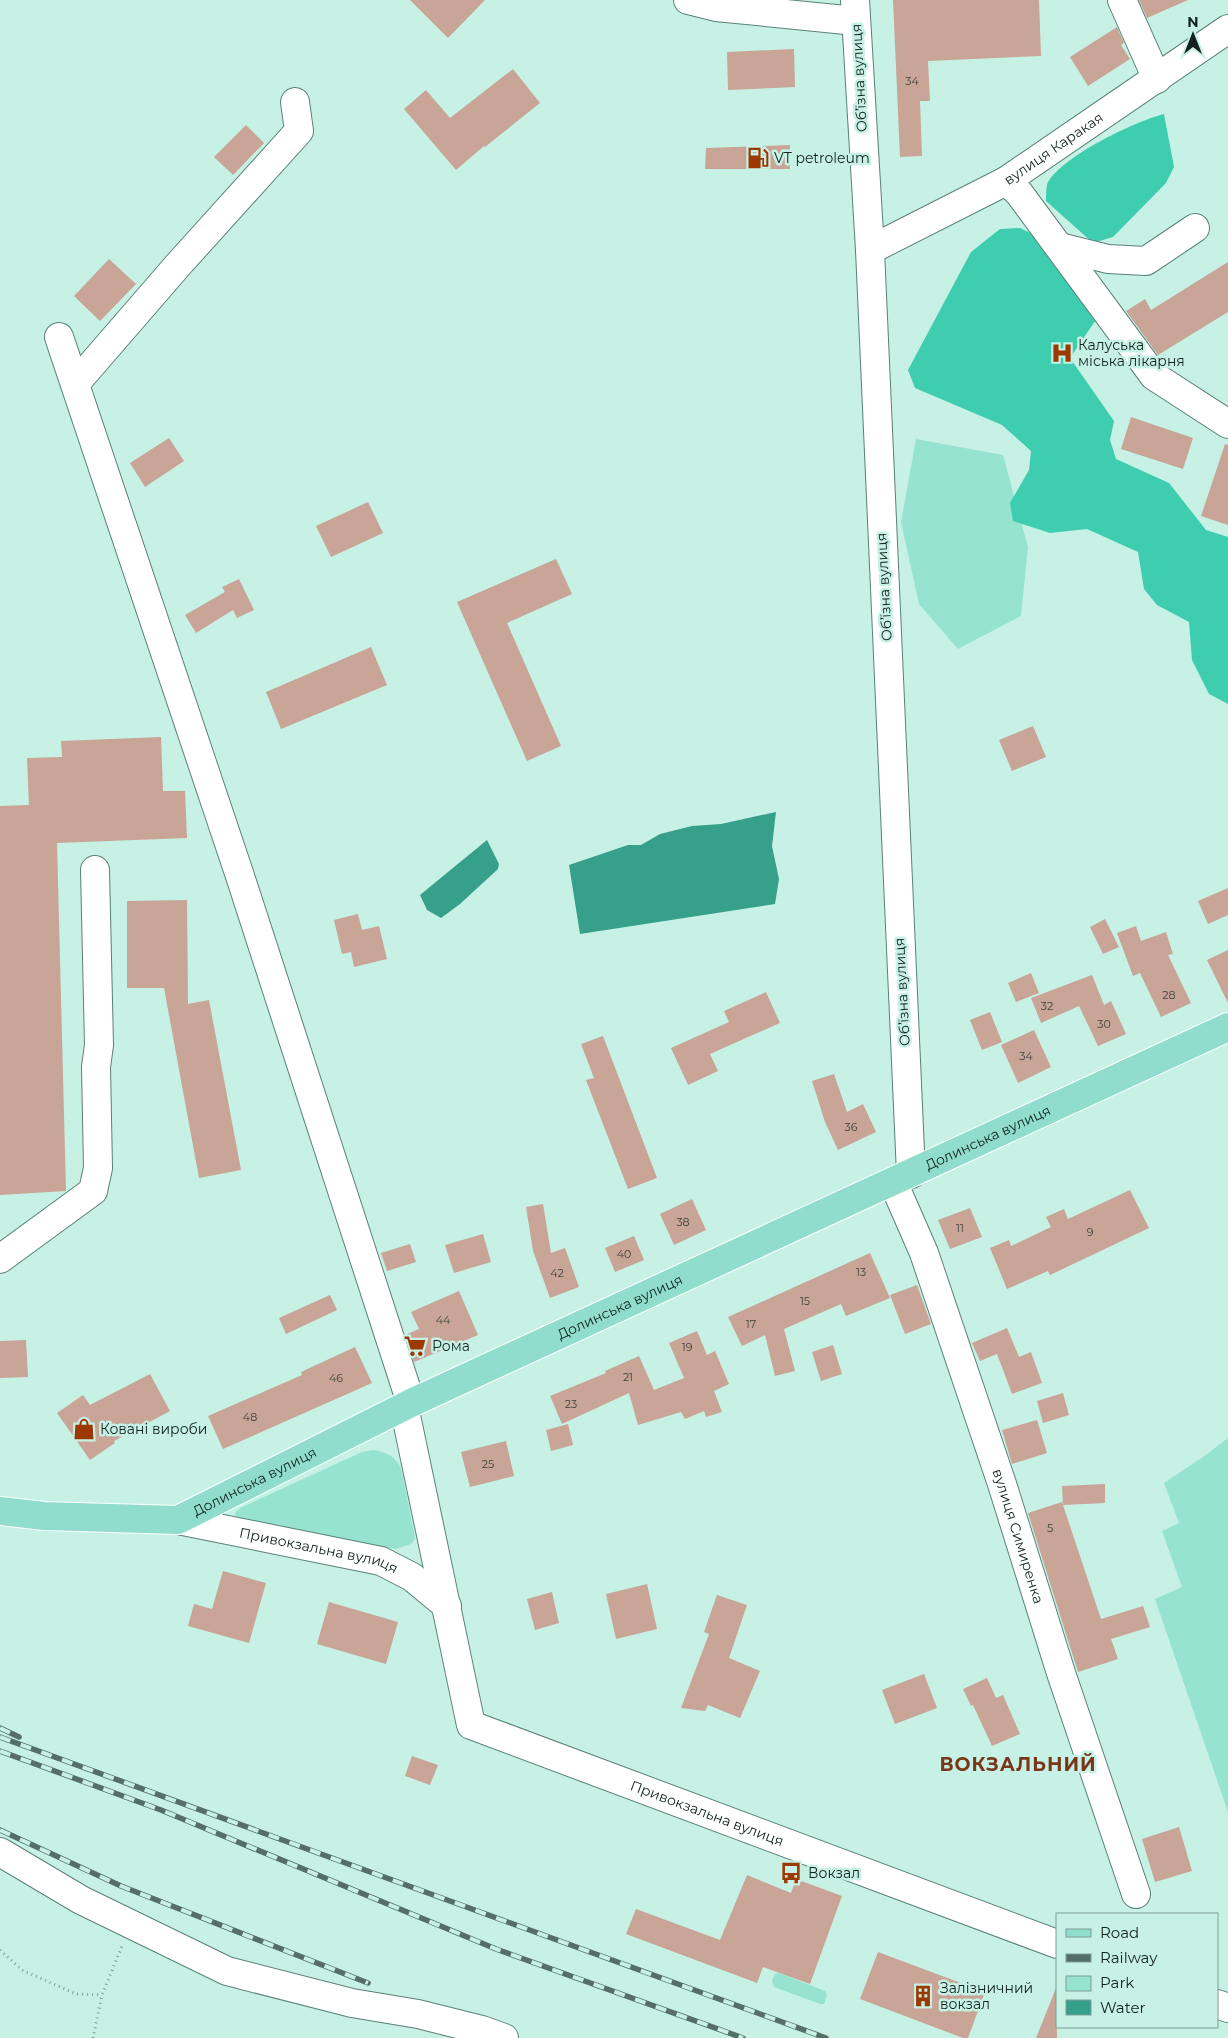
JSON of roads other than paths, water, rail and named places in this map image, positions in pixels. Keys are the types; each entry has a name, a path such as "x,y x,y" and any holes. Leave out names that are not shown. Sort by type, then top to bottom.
{"main road":[{"name":"Долинська вулиця","path":"0,1511 44,1516 178,1520 407,1405 1228,1026"}],"street":[{"path":"688,0 716,7 855,11"},
{"path":"1122,0 1157,79"},
{"name":"Обʼїзна вулиця","path":"855,11 870,250 902,1178"},
{"name":"вулиця Каракая","path":"870,250 1006,181 1228,29"},
{"path":"75,384 298,131 295,102"},
{"path":"1006,181 1019,193 1060,247 1154,376 1228,424"},
{"path":"1060,247 1108,259 1146,261 1196,228"},
{"name":"Привокзальна вулиця","path":"59,337 237,867 407,1405 471,1725 1056,1944"},
{"path":"0,1259 75,1206 93,1190 98,1168 96,1067 100,1045 95,870"},
{"name":"вулиця Симиренка","path":"902,1178 924,1252 1002,1484 1061,1673 1136,1894"},
{"name":"Привокзальна вулиця","path":"178,1520 382,1561 412,1577 447,1606"},
{"path":"0,1852 81,1900 227,1971 352,2003 436,2018 504,2038"}],"water":[{"path":"776,812 772,846 779,879 775,904 580,934 569,865 628,845 641,845 660,834 692,826 721,824"},
{"path":"487,840 499,864 498,869 460,904 441,918 427,910 420,895"}],"railway":[{"path":"0,1728 19,1737"},
{"path":"0,1737 826,2038"},
{"path":"0,1751 161,1810 496,1949 743,2038"},
{"path":"0,1830 121,1886 368,1983"}],"place":[{"name":"VT petroleum","path":"758,158"},
{"name":"Калуська міська лікарня","path":"1062,353"},
{"name":"Рома","path":"415,1346"},
{"name":"Ковані вироби","path":"84,1429"},
{"name":"Вокзал","path":"791,1873"},
{"name":"Залізничний вокзал","path":"923,1996"}],"district":[{"name":"ВОКЗАЛЬНИЙ","path":"1018,1764"}]}
